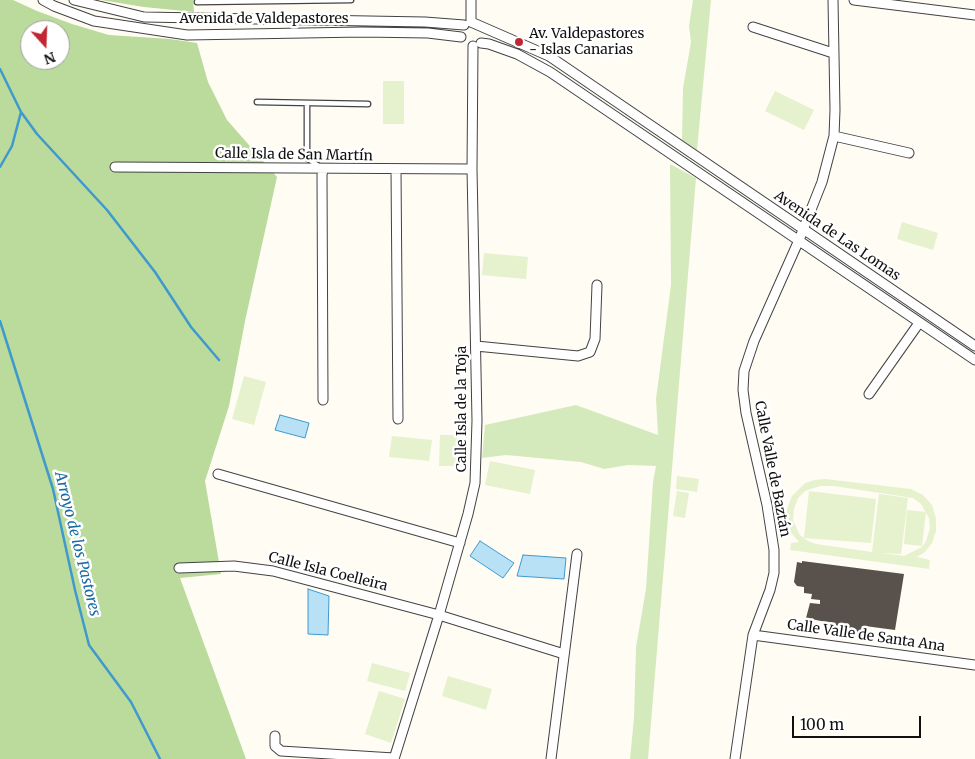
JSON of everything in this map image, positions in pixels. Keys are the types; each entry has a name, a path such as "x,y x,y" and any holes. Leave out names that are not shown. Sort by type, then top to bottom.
{"street":[{"name":"Avenida de Valdepastores","path":"43,0 94,21 187,35 362,32 428,33 461,37"},
{"name":"Avenida de Valdepastores","path":"74,0 144,17 468,24"},
{"path":"471,0 468,24 461,37 477,45"},
{"name":"Calle Valle de Baztán","path":"735,759 752,635 770,590 774,573 774,550 767,505 746,413 743,390 744,371 754,342 799,240 822,182 834,136 836,110 833,0"},
{"path":"854,0 975,15"},
{"path":"468,24 483,27"},
{"name":"Calle Isla de la Toja","path":"394,758 439,615 475,483 477,421 472,169 477,45 485,36 483,27"},
{"name":"Avenida de Las Lomas","path":"483,27 549,56 975,346"},
{"path":"753,27 833,53"},
{"name":"Avenida de Las Lomas","path":"477,45 489,44 517,54 550,72 975,360"},
{"path":"834,136 910,153"},
{"name":"Calle Isla de San Martín","path":"115,167 472,169"},
{"path":"323,169 323,400"},
{"path":"396,169 398,420"},
{"path":"476,346 578,356 590,352 595,339 597,285"},
{"path":"869,394 920,323"},
{"path":"218,474 460,543"},
{"path":"551,759 577,554"},
{"name":"Calle Isla Coelleira","path":"179,568 234,566 273,571 439,615 564,654"},
{"name":"Calle Valle de Santa Ana","path":"752,635 975,664"},
{"path":"274,736 275,746 281,750 394,758"}],"lane":[{"path":"197,2 351,0"},
{"path":"257,102 368,104"},
{"path":"307,103 307,158 323,169"}],"green space":[{"path":"0,0 13,0 61,20 20,20 20,70 70,70 70,23 109,35 170,39 197,43 208,82 227,120 277,177 245,321 229,406 205,481 221,574 180,578 246,759 0,759"},
{"path":"101,0 193,0 194,12 144,7"},
{"path":"693,0 711,0 697,150 682,140 683,88 691,42 689,26"},
{"path":"383,81 404,81 404,124 383,124"},
{"path":"775,91 814,110 804,130 765,111"},
{"path":"670,164 696,178 648,759 630,759 634,718 636,647 646,589 653,482 656,466 628,465 604,469 581,462 506,455 482,458 485,425 576,405 658,435 656,399 671,285"},
{"path":"902,222 938,233 933,250 897,239"},
{"path":"484,253 528,257 526,279 482,275"},
{"path":"244,376 266,382 254,425 232,419"},
{"path":"440,435 458,435 458,466 439,466"},
{"path":"392,436 432,440 429,461 389,457"},
{"path":"490,461 535,470 530,494 485,485"},
{"path":"677,476 699,479 697,492 676,489"},
{"path":"825,479 911,489 923,495 932,505 936,518 936,531 932,543 925,552 917,557 930,560 929,569 790,550 791,543 799,542 792,534 787,522 787,509 792,496 805,483","holes":["820,486 834,486 913,498 921,504 929,518 930,528 926,541 922,547 904,556 880,553 901,554 908,498 879,494 872,552 816,544 808,541 800,535 793,520 798,498 805,491"]},
{"path":"677,491 689,493 685,518 673,516"},
{"path":"809,491 876,499 871,543 804,538"},
{"path":"907,510 926,512 922,546 904,544"},
{"path":"372,663 410,673 405,691 367,681"},
{"path":"448,676 492,689 486,710 442,696"},
{"path":"379,691 405,699 391,743 365,734"}],"water":[{"path":"280,415 309,423 305,438 275,430"},
{"path":"480,541 514,563 503,578 470,556"},
{"path":"523,555 566,558 564,579 517,576"},
{"path":"308,589 329,596 328,635 308,634"}],"building":[{"path":"802,561 904,574 895,630 865,626 862,636 834,633 836,624 806,618 810,603 820,604 820,600 811,599 812,594 804,593 804,587 797,586 794,582 797,562 802,563"}],"waterway":[{"name":"Arroyo de los Pastores","path":"0,69 21,112 12,146 0,167"},
{"path":"21,112 37,134 107,210 155,272 191,327 219,360"},
{"name":"Arroyo de los Pastores","path":"0,321 53,489 89,645 131,702 160,759"}],"place":[{"name":"Av. Valdepastores - Islas Canarias","path":"519,42"}]}
